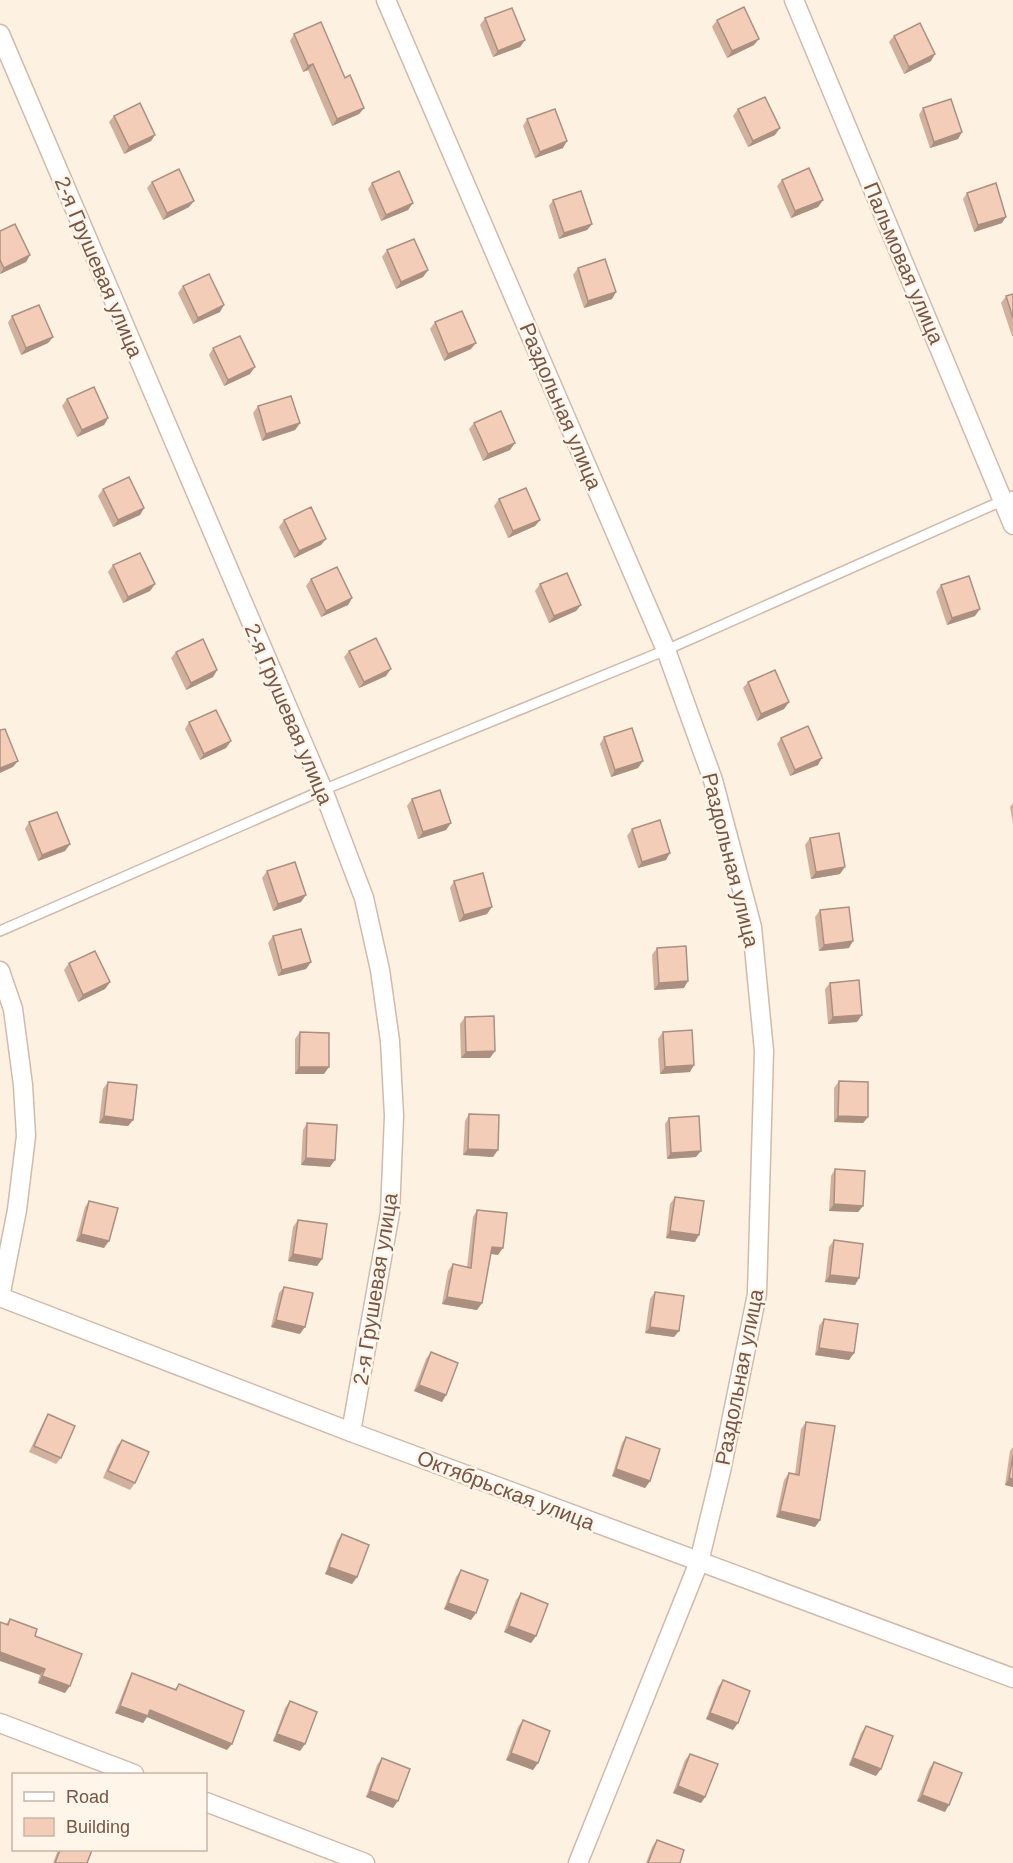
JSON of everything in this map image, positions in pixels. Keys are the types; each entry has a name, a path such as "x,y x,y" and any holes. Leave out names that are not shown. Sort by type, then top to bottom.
{"street":[{"name":"Раздольная улица","path":"386,0 666,650 713,780 752,927 764,1051 757,1294 721,1471 699,1562 578,1863"},
{"name":"Пальмовая улица","path":"794,0 1008,498 1013,525"},
{"name":"2-я Грушевая улица","path":"0,34 323,790 366,908 380,970 390,1041 393,1095 390,1213 351,1432"},
{"path":"0,971 13,1009 23,1086 26,1136 17,1210 0,1297"},
{"name":"Октябрьская улица","path":"0,1297 351,1432 1013,1678"},
{"path":"0,1723 131,1773"},
{"path":"207,1802 365,1863"}],"lane":[{"path":"0,931 323,790 666,650 1008,498"}],"building":[{"path":"744,7 759,39 732,51 717,20"},
{"path":"512,8 525,40 498,51 485,18"},
{"path":"321,22 345,78 350,75 364,108 337,119 313,64 308,66 294,34"},
{"path":"920,23 935,54 909,67 894,36"},
{"path":"765,97 780,128 753,141 738,109"},
{"path":"951,99 962,132 934,142 923,108"},
{"path":"140,103 155,135 129,147 114,116"},
{"path":"555,109 567,141 540,152 527,119"},
{"path":"809,168 823,200 795,211 782,180"},
{"path":"179,169 194,201 167,213 152,182"},
{"path":"399,171 413,203 386,215 372,183"},
{"path":"996,183 1006,217 978,225 967,193"},
{"path":"581,191 592,224 564,233 553,200"},
{"path":"15,224 30,255 4,268 0,260 0,231"},
{"path":"414,239 428,270 401,282 387,250"},
{"path":"605,259 616,292 588,301 578,268"},
{"path":"209,274 224,305 198,318 183,286"},
{"path":"1013,294 1013,318 1006,296"},
{"path":"39,305 53,337 26,348 12,316"},
{"path":"462,311 476,343 448,354 435,322"},
{"path":"240,336 255,367 228,380 213,348"},
{"path":"94,387 108,418 82,430 67,399"},
{"path":"291,396 300,423 266,434 258,406"},
{"path":"501,411 515,443 488,454 474,423"},
{"path":"129,477 144,508 118,520 103,489"},
{"path":"526,488 540,520 513,531 499,499"},
{"path":"311,507 326,539 299,551 284,520"},
{"path":"140,553 155,584 128,597 113,565"},
{"path":"337,567 352,598 326,611 311,579"},
{"path":"567,573 581,605 554,616 540,584"},
{"path":"969,576 980,609 952,618 941,585"},
{"path":"376,638 391,669 364,682 349,651"},
{"path":"203,639 217,670 191,683 176,652"},
{"path":"775,670 789,702 761,714 748,682"},
{"path":"216,710 231,741 204,754 189,722"},
{"path":"808,726 822,758 795,770 781,738"},
{"path":"632,728 643,761 615,770 604,737"},
{"path":"5,729 18,761 0,768 0,730"},
{"path":"440,790 451,823 423,832 412,799"},
{"path":"57,812 70,844 42,855 29,822"},
{"path":"660,820 670,853 642,862 632,829"},
{"path":"839,833 845,867 816,872 810,838"},
{"path":"295,862 306,895 278,904 267,871"},
{"path":"483,873 492,907 464,915 454,881"},
{"path":"849,907 853,941 824,945 820,910"},
{"path":"301,929 311,962 282,970 273,936"},
{"path":"686,946 688,981 659,983 657,948"},
{"path":"95,951 110,982 83,995 69,963"},
{"path":"859,980 862,1015 833,1017 830,983"},
{"path":"494,1016 495,1051 466,1052 465,1017"},
{"path":"692,1030 694,1065 665,1067 663,1032"},
{"path":"300,1032 329,1033 329,1067 299,1067"},
{"path":"839,1081 868,1082 868,1117 838,1116"},
{"path":"108,1082 137,1085 133,1120 104,1116"},
{"path":"469,1114 499,1115 498,1150 468,1149"},
{"path":"699,1116 701,1151 671,1153 669,1118"},
{"path":"307,1123 337,1125 335,1160 306,1158"},
{"path":"835,1169 865,1171 863,1206 834,1204"},
{"path":"675,1197 704,1201 699,1235 670,1231"},
{"path":"89,1201 118,1208 109,1241 81,1234"},
{"path":"477,1210 507,1213 503,1248 492,1247 482,1303 447,1297 453,1264 471,1268"},
{"path":"298,1220 327,1224 322,1259 293,1254"},
{"path":"834,1240 863,1244 859,1278 830,1275"},
{"path":"284,1287 313,1293 305,1327 276,1320"},
{"path":"655,1292 684,1296 679,1331 650,1327"},
{"path":"824,1319 858,1324 854,1353 819,1348"},
{"path":"431,1352 458,1363 446,1395 419,1385"},
{"path":"48,1414 75,1426 61,1458 34,1446"},
{"path":"806,1422 835,1426 820,1520 780,1511 789,1473 799,1475"},
{"path":"626,1437 660,1449 650,1481 616,1469"},
{"path":"122,1440 149,1452 135,1483 108,1471"},
{"path":"1013,1456 1013,1479 1009,1478"},
{"path":"342,1534 369,1545 357,1577 329,1567"},
{"path":"461,1570 488,1580 476,1613 448,1603"},
{"path":"521,1593 548,1604 536,1636 509,1626"},
{"path":"10,1619 37,1629 35,1636 82,1654 70,1686 42,1676 45,1669 0,1652 0,1622 8,1625"},
{"path":"132,1673 176,1690 179,1684 244,1711 232,1744 150,1710 148,1716 120,1706"},
{"path":"723,1680 750,1691 738,1723 710,1713"},
{"path":"290,1701 317,1712 305,1744 277,1734"},
{"path":"523,1720 550,1731 538,1763 511,1753"},
{"path":"866,1726 893,1736 881,1769 853,1758"},
{"path":"690,1754 718,1764 705,1797 678,1786"},
{"path":"382,1758 410,1769 398,1801 370,1791"},
{"path":"934,1762 962,1773 949,1805 922,1795"},
{"path":"657,1840 684,1850 680,1863 648,1863"},
{"path":"60,1851 92,1851 87,1863 55,1863"}]}
